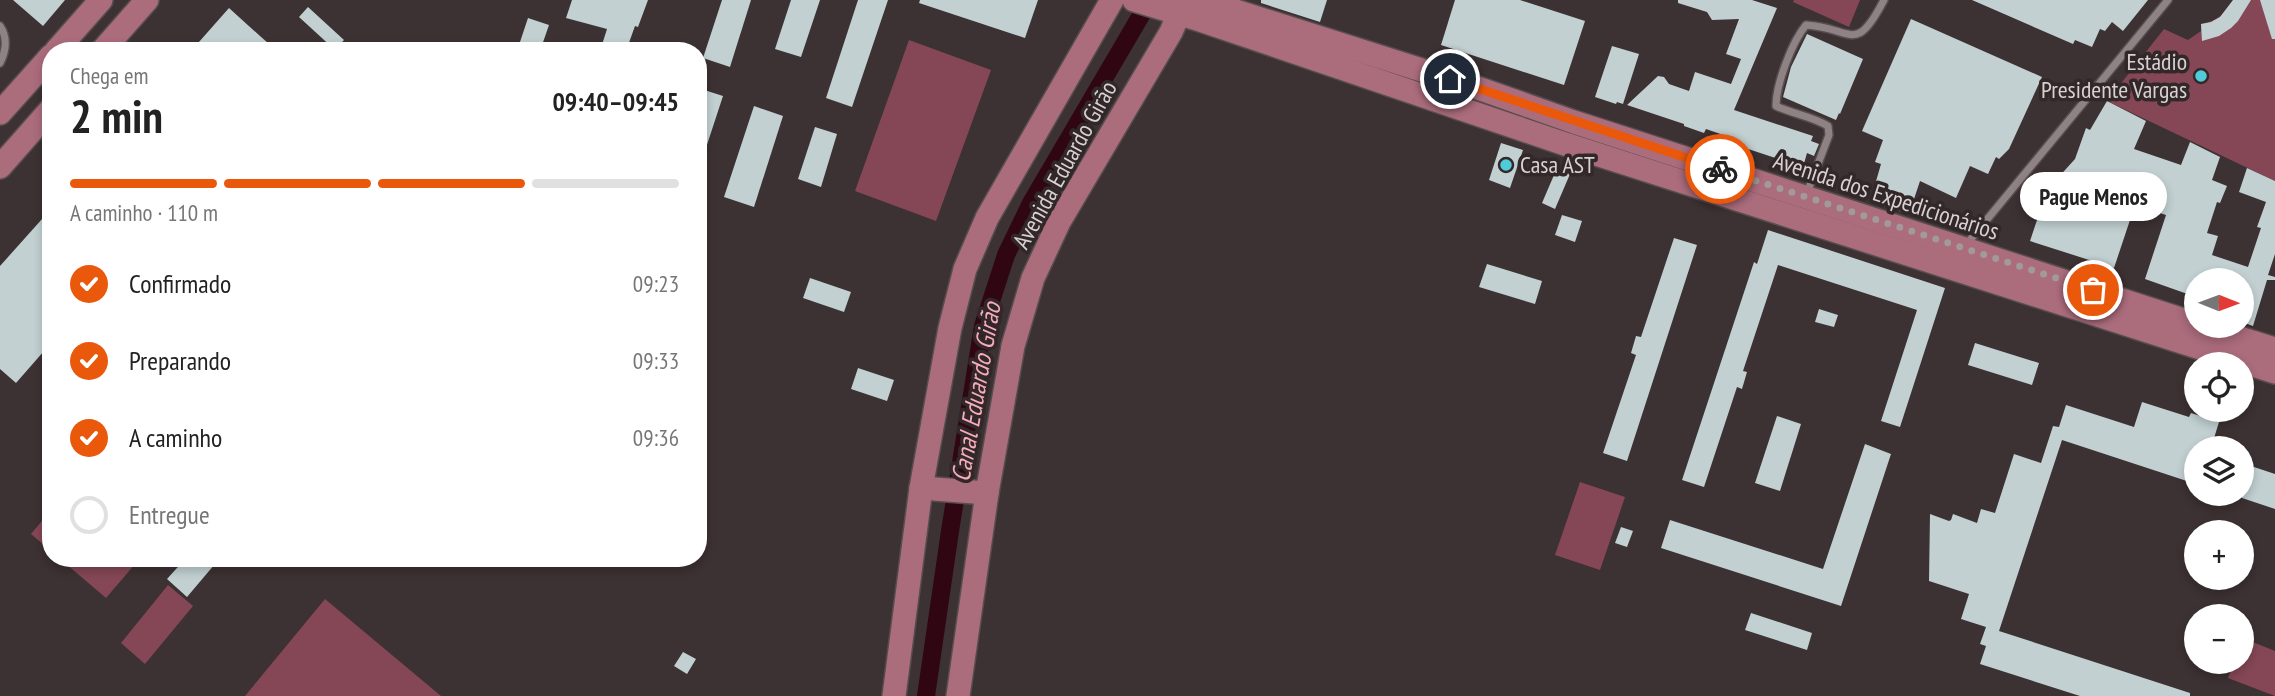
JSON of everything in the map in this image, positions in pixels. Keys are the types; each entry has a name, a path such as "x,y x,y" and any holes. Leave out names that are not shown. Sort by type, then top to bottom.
{"main road":[{"path":"64,42 101,0"},
{"path":"110,42 147,0"},
{"name":"Avenida Eduardo Girão","path":"894,696 928,488 952,316 965,269 987,218 1112,0"},
{"name":"Avenida dos Expedicionários","path":"1135,0 1176,8 1565,144 2275,372"},
{"name":"Avenida dos Expedicionários","path":"1201,0 1475,87 1574,122 2184,320"},
{"name":"Avenida Eduardo Girão","path":"958,696 982,492 1013,346 1032,278 1059,222 1166,40 1176,8"},
{"path":"85,18 106,42"},
{"path":"0,114 42,67"},
{"path":"0,167 42,119"},
{"path":"1565,144 1574,122"},
{"name":"Avenida dos Expedicionários","path":"2240,338 2275,349"},
{"path":"928,488 982,492"}],"street":[{"path":"1805,197 1829,135 1828,126 1815,118 1776,106 1776,95 1797,35 1806,25 1815,25 1847,35 1861,34 1872,24 1884,0"},
{"path":"1964,249 2168,0"},
{"path":"0,26 6,44 0,64"}],"shaded area":[{"path":"1860,0 1849,27 1793,2"},
{"name":"Estádio Presidente Vargas","path":"2233,0 2275,0 2275,181 2107,101 2164,29 2188,40 2201,31 2201,24 2220,16"},
{"path":"909,40 991,70 936,221 855,191"},
{"path":"1580,482 1625,497 1600,570 1555,555"},
{"path":"42,521 42,543 31,534"},
{"path":"70,567 133,567 106,598"},
{"path":"168,585 193,606 145,664 121,643"},
{"path":"325,599 441,696 245,696"},
{"path":"2254,642 2275,651 2275,696 2228,678 2230,674 2254,674"}],"building":[{"path":"13,0 65,0 43,26"},
{"path":"572,0 648,0 629,42 603,42 607,29 566,18"},
{"path":"722,0 751,0 730,67 707,59 707,46"},
{"path":"791,0 820,0 801,57 775,49"},
{"path":"858,0 888,0 852,107 826,98"},
{"path":"920,0 1038,0 1025,38 919,3"},
{"path":"1261,0 1327,0 1320,22 1261,3"},
{"path":"1455,0 1520,0 1585,21 1564,85 1441,45"},
{"path":"1678,0 1752,0 1777,8 1734,110 1813,136 1811,141 1819,144 1814,156 1807,153 1803,167 1730,143 1732,138 1706,129 1704,133 1627,105 1658,76 1664,77 1669,84 1689,91 1695,72 1731,84 1741,59 1726,54 1739,19 1712,20 1707,12 1678,3"},
{"path":"1972,0 2148,0 2123,31 2112,22 2105,31 2100,29 2092,47 2075,40 2073,44"},
{"path":"2233,0 2251,0 2231,28 2219,36 2202,41 2201,24 2220,17"},
{"path":"2260,0 2275,0 2275,39 2272,39"},
{"path":"308,7 344,40 326,42 299,17"},
{"path":"229,8 267,42 199,42"},
{"path":"528,18 549,25 543,42 520,42"},
{"path":"1911,19 2042,77 2009,149 1999,159 1996,157 1988,174 1970,166 1956,198 1920,181 1909,214 1870,202 1881,164 1875,162 1883,140 1862,131"},
{"path":"1807,34 1863,59 1836,120 1783,97 1791,67"},
{"path":"1612,46 1639,54 1623,104 1595,97"},
{"path":"707,91 723,96 707,145"},
{"path":"2107,101 2146,121 2134,149 2181,165 2190,142 2220,157 2212,180 2227,186 2220,203 2217,202 2207,233 2218,236 2212,255 2248,267 2261,228 2257,227 2266,202 2239,192 2247,168 2275,181 2275,254 2268,275 2275,277 2275,280 2267,280 2254,323 2254,268 2184,268 2184,293 2145,279 2166,215 2135,205 2114,268 2030,241 2039,214 2044,208 2028,202 2034,187 2046,191 2075,159 2086,128 2090,130"},
{"path":"754,106 783,116 754,207 724,197"},
{"path":"815,127 837,134 821,187 798,179"},
{"name":"Casa AST","path":"1501,143 1523,150 1510,188 1489,180"},
{"path":"1557,168 1570,174 1555,209 1542,203"},
{"path":"1562,215 1582,221 1575,242 1555,235"},
{"path":"42,219 42,353 16,383 0,369 0,266"},
{"path":"1768,230 1945,288 1900,427 1881,421 1917,310 1778,265 1743,371 1747,372 1742,389 1737,387 1704,487 1682,480 1754,262 1757,264"},
{"path":"1674,238 1697,245 1627,461 1603,453 1636,355 1631,353 1636,336 1641,337"},
{"path":"1487,264 1542,281 1535,304 1479,287"},
{"path":"810,278 851,292 844,312 803,298"},
{"path":"1819,309 1838,315 1834,327 1815,322"},
{"path":"1975,343 2039,363 2032,385 1968,365"},
{"path":"858,368 894,380 887,401 851,389"},
{"path":"2142,402 2184,415 2184,422 2219,422 2215,436 2184,436 2184,480 2062,440 1999,631 2190,693 2190,696 2080,696 1980,664 1986,646 1980,644 1986,627 1961,619 1969,594 1929,581 1930,514 1949,521 1953,514 1977,523 1981,509 1995,513 2014,454 2041,463 2053,426 2059,427 2066,405 2134,427"},
{"path":"1777,416 1801,424 1780,491 1755,483"},
{"path":"1865,444 1891,454 1841,606 1661,548 1670,520 1823,569"},
{"path":"2254,467 2275,474 2275,509 2254,502"},
{"path":"1621,527 1633,531 1627,547 1615,543"},
{"path":"178,567 212,567 187,597 167,579"},
{"path":"1751,613 1812,633 1807,650 1745,630"},
{"path":"683,652 696,659 687,674 674,666"}],"waterway":[{"name":"Canal Eduardo Girão","path":"926,696 983,326 1006,255 1031,203 1150,0"}],"way so far":[{"path":"1720,169 2093,290"}],"place":[{"name":"Estádio Presidente Vargas","path":"2201,76"},
{"name":"Casa AST","path":"1506,165"},
{"name":"Pague Menos","path":"2093,290"}],"route":[{"path":"1450,79 1720,169"}]}
